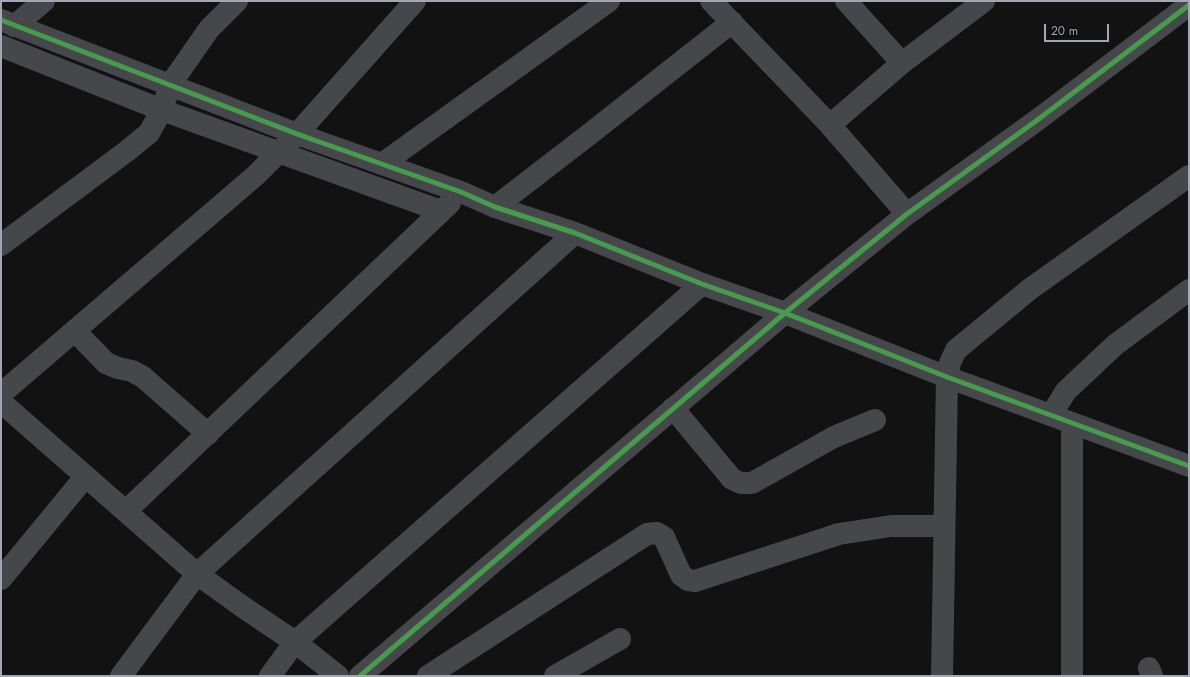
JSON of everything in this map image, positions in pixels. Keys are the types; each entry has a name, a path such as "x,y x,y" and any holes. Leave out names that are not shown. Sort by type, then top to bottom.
{"street":[{"path":"8,23 44,1"},
{"path":"1,246 149,133 162,110 170,85 209,29 237,1"},
{"path":"1,394 255,176 297,134 415,1"},
{"path":"382,164 609,1"},
{"path":"711,1 830,125 907,214"},
{"path":"846,1 902,63"},
{"path":"830,125 902,63 984,1"},
{"path":"360,676 784,313 907,214 1036,120 1189,5"},
{"path":"495,207 732,22"},
{"path":"8,23 297,134 461,192 495,207 574,233 702,284 784,313 951,364 1059,404 1072,423 1072,675"},
{"path":"1,46 162,110 441,211"},
{"path":"942,676 944,526 951,364 1030,289 1189,176"},
{"path":"126,511 461,192"},
{"path":"122,676 197,574 574,233"},
{"path":"270,676 295,642 702,284"},
{"path":"1059,404 1114,345 1189,290"},
{"path":"75,331 106,363 118,368 132,371 143,377 208,434"},
{"path":"1,402 197,574 295,642 338,676"},
{"path":"673,408 732,479 741,483 752,483 834,437 876,420"},
{"path":"1072,423 1189,466"},
{"path":"1,579 85,476"},
{"path":"428,676 647,534 656,533 664,536 681,575 688,580 696,581 839,534 891,526 944,526"},
{"path":"555,676 620,639"}],"cycle path":[{"path":"360,676 785,313 907,214 1036,121 1189,5"},
{"path":"1,20 297,134 461,192 495,207 575,233 702,284 785,313 947,377 1189,466"}]}
